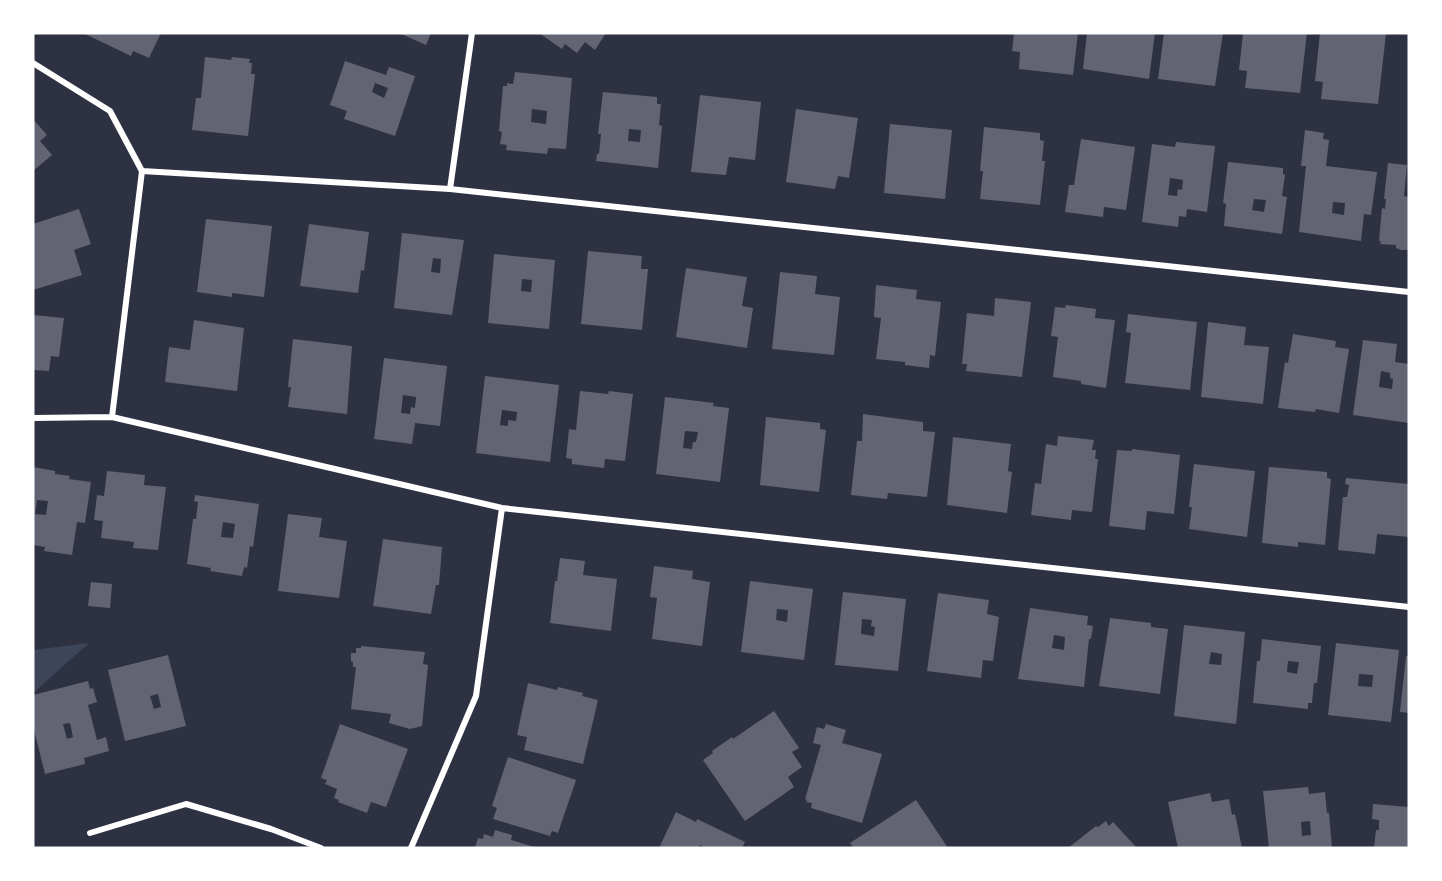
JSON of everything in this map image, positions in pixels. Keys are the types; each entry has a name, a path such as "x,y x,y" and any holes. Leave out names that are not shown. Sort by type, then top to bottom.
{"street":[{"path":"450,189 472,33"},
{"path":"33,63 110,111 142,171 112,417"},
{"path":"142,171 450,189 1409,292"},
{"path":"33,418 112,417 502,508 1409,607"},
{"path":"411,848 476,696 502,508"},
{"path":"90,833 186,804 271,829 321,848"}],"shaded area":[{"path":"89,643 33,693 33,650"}],"building":[{"path":"83,33 161,33 149,58 133,51 131,56"},
{"path":"399,33 431,33 426,45"},
{"path":"539,33 606,33 595,50 585,42 577,53 565,44 562,49"},
{"path":"1014,33 1078,33 1073,75 1019,69 1020,52 1012,51"},
{"path":"1087,33 1155,33 1149,79 1083,69"},
{"path":"1164,33 1223,33 1215,86 1158,79"},
{"path":"1243,33 1307,33 1300,93 1245,88 1247,71 1239,70"},
{"path":"1320,33 1386,34 1378,104 1321,99 1323,82 1315,81"},
{"path":"205,57 231,60 232,57 250,59 251,74 255,74 248,136 192,130 196,98 201,98"},
{"path":"345,61 386,75 389,67 415,76 395,136 344,119 347,111 330,105","holes":["375,83 388,88 384,98 372,92"]},
{"path":"515,72 572,78 566,149 548,148 547,154 506,150 507,145 500,144 503,86 507,86 507,83 513,84","holes":["532,109 547,111 546,124 531,122"]},
{"path":"603,92 657,97 657,104 661,104 659,125 662,126 658,168 596,161 601,134 598,134","holes":["629,129 641,130 640,142 628,141"]},
{"path":"700,95 761,102 755,160 729,157 726,175 691,172"},
{"path":"796,109 858,118 849,178 838,176 835,189 786,182"},
{"path":"33,119 47,135 40,141 52,155 33,171"},
{"path":"890,124 952,130 945,199 884,193"},
{"path":"984,127 1040,133 1040,140 1044,141 1042,161 1045,161 1040,205 980,199"},
{"path":"1305,130 1324,133 1323,139 1329,140 1326,166 1377,172 1371,215 1364,214 1361,241 1299,232 1306,166 1301,166","holes":["1333,202 1345,203 1344,215 1332,213"]},
{"path":"1081,139 1135,147 1126,210 1104,207 1103,217 1065,212 1069,185 1074,185"},
{"path":"1176,142 1215,146 1207,212 1187,209 1186,217 1179,216 1178,227 1142,222 1152,144 1175,147","holes":["1170,178 1183,180 1182,190 1178,189 1177,196 1168,195"]},
{"path":"1228,162 1283,168 1285,175 1282,196 1287,197 1282,234 1224,226 1226,204 1223,203","holes":["1254,199 1266,200 1264,212 1252,210"]},
{"path":"1388,163 1407,165 1404,196 1409,197 1409,250 1401,250 1396,248 1396,245 1380,244 1381,241 1379,241 1382,208 1385,209"},
{"path":"79,209 91,244 74,250 82,275 33,290 33,224"},
{"path":"206,219 272,226 264,297 232,293 232,297 197,292"},
{"path":"309,224 369,232 364,271 361,270 358,293 300,286"},
{"path":"402,233 464,240 452,315 394,308","holes":["433,258 441,259 440,273 431,272"]},
{"path":"588,251 642,256 641,269 648,269 642,330 581,324"},
{"path":"494,254 555,260 549,329 488,323","holes":["522,279 532,280 531,292 521,291"]},
{"path":"686,268 747,277 742,306 753,308 747,348 676,337"},
{"path":"780,272 817,276 815,294 840,297 834,355 772,349"},
{"path":"876,285 917,290 916,299 941,302 935,356 930,355 929,368 905,365 905,362 876,359 881,318 874,317"},
{"path":"995,298 1031,302 1022,377 966,371 967,364 962,364 967,313 994,316"},
{"path":"1066,305 1096,309 1095,318 1115,320 1106,388 1053,377 1058,337 1051,336 1055,307 1065,308"},
{"path":"1128,314 1197,322 1190,390 1125,383 1131,333 1126,332"},
{"path":"33,315 64,318 59,357 51,356 49,371 33,370"},
{"path":"194,320 244,328 237,391 165,382 169,347 190,350"},
{"path":"1208,322 1246,327 1244,345 1269,347 1263,404 1201,397"},
{"path":"1293,334 1336,341 1335,347 1349,349 1339,413 1316,409 1315,412 1278,408 1285,362 1288,363"},
{"path":"293,339 352,346 347,414 288,407"},
{"path":"1363,340 1397,344 1395,362 1409,364 1409,423 1353,415","holes":["1381,371 1390,373 1390,378 1393,379 1392,389 1379,387"]},
{"path":"384,358 447,366 440,426 415,423 412,444 374,439","holes":["403,395 416,397 415,408 411,407 410,414 401,413"]},
{"path":"485,376 559,385 550,462 476,453","holes":["502,410 517,412 516,421 508,420 508,426 500,425"]},
{"path":"580,391 633,394 625,461 605,459 604,468 572,464 572,459 566,458 569,429 576,430"},
{"path":"665,397 714,403 713,406 729,408 720,482 656,474","holes":["685,431 698,432 692,449 683,448"]},
{"path":"863,414 923,422 923,431 935,432 927,497 888,493 887,499 851,495 857,441 862,441"},
{"path":"766,417 820,423 820,429 826,430 819,492 760,485"},
{"path":"1058,436 1094,440 1092,450 1096,450 1095,459 1098,459 1092,512 1072,510 1071,520 1031,515 1035,483 1041,484 1046,444 1057,446"},
{"path":"953,437 1011,444 1008,471 1012,472 1007,513 947,505"},
{"path":"1132,449 1180,455 1174,514 1147,511 1145,530 1109,526 1117,450 1132,451"},
{"path":"1194,464 1255,471 1247,537 1189,529"},
{"path":"33,467 70,476 69,479 91,482 85,523 77,522 72,555 44,551 45,547 33,545","holes":["37,500 48,501 46,515 35,514"]},
{"path":"1269,467 1327,472 1327,478 1331,479 1325,545 1298,542 1298,547 1262,543"},
{"path":"107,471 145,475 144,485 166,487 158,550 133,548 134,542 101,538 103,521 94,520 97,495 104,496"},
{"path":"1346,478 1409,484 1409,537 1377,534 1375,554 1338,550 1343,497 1347,497 1349,485 1345,484"},
{"path":"195,495 259,504 253,547 250,546 247,568 244,567 242,576 210,571 211,568 187,564 193,519 196,519 198,502 194,501","holes":["223,522 235,524 233,538 221,537"]},
{"path":"288,514 322,518 319,537 347,541 339,598 278,591"},
{"path":"383,539 442,547 439,585 436,585 431,614 373,606"},
{"path":"560,558 585,561 583,575 617,579 611,631 550,623"},
{"path":"654,566 693,571 692,579 710,582 702,646 652,639 657,598 650,597"},
{"path":"750,581 813,589 804,660 741,652","holes":["777,609 788,610 787,622 776,620"]},
{"path":"91,582 112,584 110,608 88,606"},
{"path":"843,592 906,599 898,671 835,665","holes":["862,619 872,620 871,626 875,627 874,636 861,634"]},
{"path":"938,593 989,600 987,614 999,617 993,661 983,660 981,678 927,671"},
{"path":"1030,608 1088,616 1087,625 1093,626 1091,639 1089,639 1084,687 1018,679","holes":["1054,635 1065,637 1064,650 1052,648"]},
{"path":"1110,618 1151,623 1151,627 1168,629 1160,694 1099,686"},
{"path":"1184,625 1245,632 1236,724 1174,716","holes":["1211,652 1222,654 1221,665 1209,664"]},
{"path":"1262,639 1321,646 1317,683 1314,683 1312,703 1308,703 1308,709 1253,703 1257,661 1260,661","holes":["1288,661 1299,662 1297,674 1287,672"]},
{"path":"1336,643 1399,650 1391,722 1328,715","holes":["1359,674 1373,675 1372,687 1358,686"]},
{"path":"361,646 425,652 423,664 428,665 422,726 410,729 389,723 391,714 351,709 356,667 353,667 351,653 356,653 356,648 361,648"},
{"path":"168,655 186,726 125,741 108,670","holes":["158,694 161,707 154,709 150,696"]},
{"path":"1406,656 1409,656 1409,713 1400,712"},
{"path":"88,681 90,689 93,688 97,702 88,705 97,740 106,737 109,751 84,758 85,764 45,774 33,726 33,695","holes":["70,723 73,737 67,739 63,724"]},
{"path":"528,683 583,693 582,696 598,700 583,764 524,750 527,737 517,735"},
{"path":"774,711 799,748 792,752 802,767 788,777 794,787 745,821 703,760 732,737 733,739"},
{"path":"340,724 408,749 386,807 371,802 367,813 338,802 339,800 334,798 337,789 325,784 327,780 321,778"},
{"path":"826,724 846,730 842,743 882,754 862,823 811,808 812,803 806,802 821,745 813,743 817,727 824,729"},
{"path":"508,757 576,780 558,833 552,831 550,836 493,819 497,808 492,806"},
{"path":"1308,787 1309,794 1325,792 1332,848 1269,848 1263,791","holes":["1310,821 1311,835 1302,836 1301,822"]},
{"path":"1210,793 1212,802 1229,799 1232,815 1235,814 1242,848 1178,848 1168,802"},
{"path":"916,800 948,848 854,848 850,843"},
{"path":"1373,804 1409,807 1409,848 1374,848 1379,820 1372,819"},
{"path":"676,812 696,822 697,819 745,842 742,848 705,848 700,845 698,848 659,848"},
{"path":"1106,821 1109,826 1113,822 1137,848 1068,848 1096,826"},
{"path":"495,830 512,835 511,840 538,848 475,848 478,838 483,839 484,834 493,837"}]}
